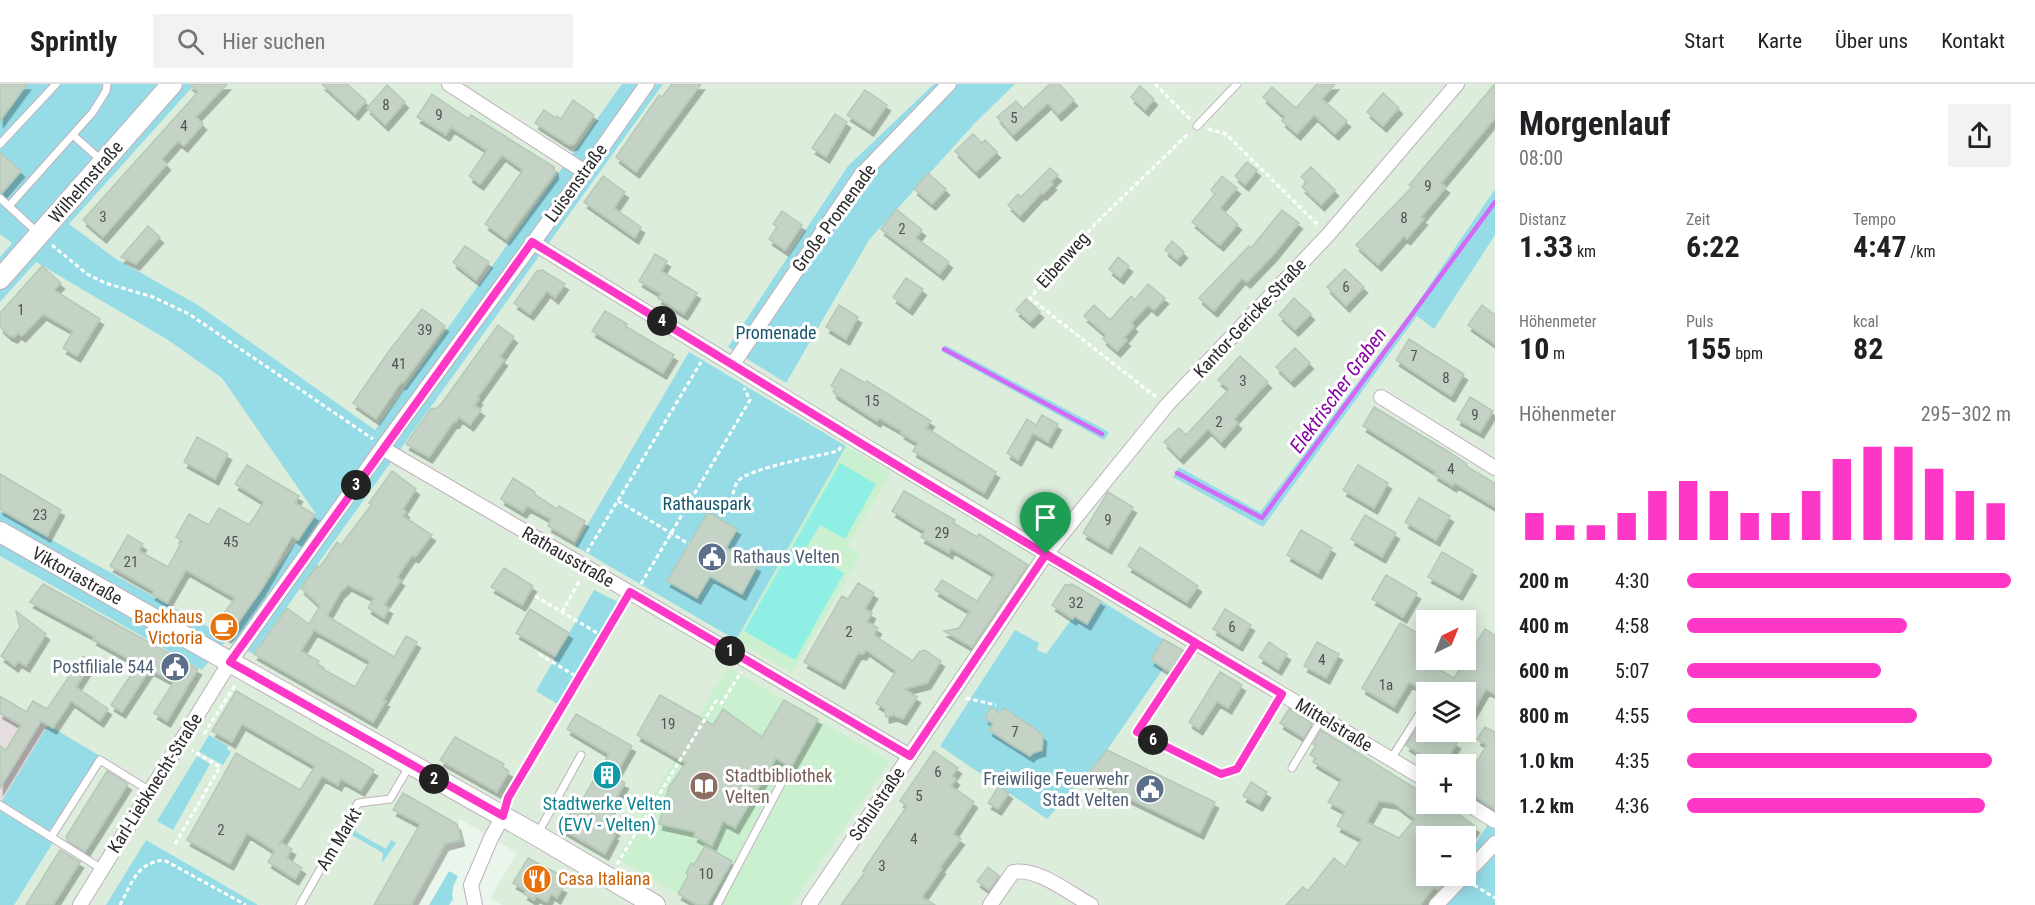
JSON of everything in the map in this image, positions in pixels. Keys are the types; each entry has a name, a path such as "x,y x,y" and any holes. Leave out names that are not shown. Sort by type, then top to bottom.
{"street":[{"path":"449,84 585,172"},
{"name":"Luisenstraße","path":"230,662 382,448 647,84"},
{"name":"Große Promenade","path":"733,364 861,175 950,84"},
{"name":"Kantor-Gericke-Straße","path":"1046,554 1167,405 1328,236 1457,84"},
{"name":"Wilhelmstraße","path":"0,279 167,85"},
{"name":"Mittelstraße","path":"532,242 849,436 1416,774"},
{"path":"1381,397 1495,468"},
{"name":"Rathausstraße","path":"382,448 910,756"},
{"name":"Viktoriastraße","path":"0,532 503,816 655,905"},
{"name":"Schulstraße","path":"809,905 1046,554"},
{"name":"Karl-Liebknecht-Straße","path":"80,905 230,662"},
{"path":"1476,809 1495,821"},
{"path":"475,905 471,885 503,816"},
{"path":"1476,863 1495,843"},
{"path":"990,905 1013,872 1023,870 1034,873 1091,905"},
{"path":"1437,905 1455,886"}],"lane":[{"path":"0,144 56,84"},
{"path":"9,206 99,105 107,84"},
{"path":"1197,126 1237,84"},
{"path":"73,135 103,162"},
{"path":"0,198 39,234"},
{"path":"1196,643 1137,732 1221,774 1237,769 1282,694"},
{"path":"1292,768 1322,718"},
{"path":"1391,759 1416,719"},
{"path":"536,835 581,755"},
{"path":"51,837 100,760 150,791"},
{"name":"Am Markt","path":"300,905 358,803 390,799 410,765"},
{"path":"717,905 784,778"},
{"path":"0,805 102,869"}],"path":[{"path":"1155,84 1197,126 1226,134 1328,236"},
{"name":"Eibenweg","path":"1167,405 1030,298 1096,223 1197,126"},
{"path":"39,234 87,274 105,283 153,297 189,314 368,434 382,448"},
{"path":"562,612 618,501 709,349"},
{"path":"503,816 508,798 579,678 671,533 750,400 742,383 747,373"},
{"path":"715,510 732,508 733,493 739,480 755,472 838,451 849,436"},
{"path":"618,501 690,544"},
{"path":"535,596 604,637"},
{"path":"539,654 579,678"},
{"path":"609,879 716,701 722,703 748,662"},
{"path":"953,692 969,699 996,705"},
{"path":"175,843 220,767 180,743"},
{"path":"120,905 141,868 152,861 164,860 246,905"},
{"path":"1476,885 1495,898"}],"shaded area":[{"path":"846,446 891,473 847,546 861,554 792,673 736,640"},
{"path":"840,463 876,484 845,539 820,525 805,550 844,573 795,660 744,631"},
{"path":"727,667 890,761 791,905 698,905 617,859"},
{"path":"0,696 48,725 0,804"},
{"path":"460,819 517,853 490,898 502,905 449,905 453,900 452,893 458,876 449,871 429,905 411,905 445,845 461,840 457,825"}],"green space":[{"path":"0,84 195,84 69,224 116,259 198,305 375,430 622,84 663,84 253,654 228,638 316,514 222,378 168,340 36,262 0,302 0,257 12,243 0,234"},
{"name":"Promenade","path":"934,84 1015,84 975,123 869,240 786,383 728,347 848,166"},
{"path":"1495,189 1495,235 1434,329 1417,316 1263,527 1173,477 1179,467 1260,512 1412,311"},
{"path":"945,345 1109,432 1104,440 941,351"},
{"name":"Rathauspark","path":"689,352 846,446 736,640 575,546"},
{"path":"0,511 228,638 202,670 0,556"},
{"path":"594,590 618,602 559,705 536,691"},
{"path":"1101,601 1163,639 1151,660 1163,669 1107,750 1047,819 940,746 1015,630 1039,643 1037,650 1046,654 1074,616 1087,624","holes":["990,709 1043,736 1043,749 1037,753 1023,752 990,730 993,724 986,719"]},
{"path":"48,725 105,759 14,905 0,905 0,804"},
{"path":"209,735 228,746 227,749 231,752 223,765 199,752"},
{"path":"197,756 210,764 173,830 157,821"},
{"path":"1495,814 1495,905 1428,905 1445,886 1476,886 1476,843"},
{"path":"354,819 357,822 356,832 386,849 391,840 396,843 382,863 383,853 350,834 347,844 342,842"},
{"path":"146,840 258,905 106,905"},
{"path":"449,871 458,876 453,886 453,900 449,905 429,905"}],"building":[{"path":"0,84 27,84 0,121"},
{"path":"189,84 227,84 196,117 203,124 184,146 178,141 162,159 167,164 103,237 83,220 198,92"},
{"path":"322,84 347,84 366,101 355,114"},
{"path":"672,84 701,84 636,172 616,157 659,95 662,97"},
{"path":"1050,84 1059,84 1074,100 1058,115 1048,103 1013,135 997,117 1016,101 1023,109"},
{"path":"1317,84 1335,84 1322,99 1347,121 1335,134 1314,115 1297,134 1282,121 1285,117 1263,97 1272,87 1296,108"},
{"path":"1495,84 1495,118 1441,183 1446,187 1421,217 1424,219 1407,239 1404,236 1378,265 1356,245 1412,187 1409,185"},
{"path":"387,85 405,102 385,125 367,108"},
{"path":"1140,86 1154,99 1145,110 1131,97"},
{"path":"865,90 887,105 870,130 847,115"},
{"path":"1383,93 1399,108 1383,126 1367,112"},
{"path":"432,94 469,119 471,115 554,167 555,173 506,239 485,224 523,170 502,155 480,184 469,176 487,150 451,127 446,135 417,117"},
{"path":"573,100 594,115 574,144 569,145 535,123 544,110 561,119"},
{"path":"835,114 847,122 826,157 812,148"},
{"path":"973,134 982,143 985,140 997,152 976,172 955,151"},
{"path":"0,152 21,171 2,193 0,192"},
{"path":"1247,162 1257,170 1245,185 1235,176"},
{"path":"1311,167 1335,190 1321,205 1302,187 1307,182 1301,177"},
{"path":"1050,168 1058,175 1051,182 1053,184 1043,194 1041,193 1020,216 1008,205 1018,194 1021,197"},
{"path":"928,173 946,189 932,204 914,189"},
{"path":"603,176 625,192 614,208 641,227 635,238 584,202"},
{"path":"1222,176 1237,188 1220,208 1238,224 1220,245 1192,222 1215,194 1211,190"},
{"path":"896,209 922,230 916,238 949,262 940,274 881,229"},
{"path":"1282,210 1299,223 1247,282 1242,278 1214,311 1199,298 1249,246 1251,248"},
{"path":"782,211 802,225 785,250 769,239 777,227 773,224"},
{"path":"148,226 160,237 136,264 121,257"},
{"path":"1172,241 1184,252 1177,260 1165,250"},
{"path":"465,246 489,262 476,280 453,262"},
{"path":"655,254 667,261 661,271 697,293 684,314 658,298 661,294 639,281"},
{"path":"1118,257 1129,266 1120,278 1109,269"},
{"path":"42,266 61,283 54,290 100,319 77,356 63,348 73,331 43,314 22,336 18,333 14,337 9,335 0,327 0,313"},
{"path":"1345,269 1364,287 1346,306 1327,287"},
{"path":"542,270 565,284 555,298 547,291 530,314 514,303 537,271"},
{"path":"906,278 923,289 909,309 893,297"},
{"path":"1148,284 1165,298 1154,310 1148,305 1131,323 1134,326 1124,338 1127,340 1117,351 1103,339 1106,335 1084,316 1094,305 1110,320 1131,296 1135,300"},
{"path":"1294,298 1311,314 1295,330 1279,315"},
{"path":"1026,299 1040,312 1030,322 1016,310"},
{"path":"839,305 858,317 846,339 826,327"},
{"path":"1482,305 1495,315 1495,344 1468,325"},
{"path":"422,309 445,326 403,383 401,382 376,419 353,403"},
{"path":"605,311 627,324 625,326 674,355 663,373 592,331"},
{"path":"498,325 514,337 500,357 504,360 477,398 479,399 474,405 481,410 470,425 459,417 429,457 406,444 431,409 437,408 442,403"},
{"path":"1409,339 1464,374 1451,396 1396,360"},
{"path":"1295,348 1310,363 1291,381 1276,367"},
{"path":"1240,356 1268,382 1234,419 1238,423 1221,442 1208,429 1180,458 1164,442 1179,428 1186,435 1229,389 1218,380"},
{"path":"841,369 865,383 867,381 931,421 926,428 996,472 984,493 913,451 918,443 901,433 902,431 879,418 877,421 835,394 833,391 835,388 831,386"},
{"path":"1470,397 1493,411 1480,432 1457,419"},
{"path":"1374,407 1495,483 1495,507 1455,483 1453,486 1434,474 1436,472 1363,426"},
{"path":"1042,415 1058,424 1048,442 1033,433 1018,460 1007,453 1027,419 1036,425"},
{"path":"197,437 228,454 215,479 184,462"},
{"path":"247,465 299,496 295,503 315,515 298,540 292,536 261,590 228,637 213,628 235,598 186,570 167,603 152,594 154,591 110,566 128,535 143,544 139,551 168,567 182,541 176,537 189,514 209,525 219,508 249,525 264,502 235,484"},
{"path":"1358,465 1388,483 1374,508 1343,490"},
{"path":"392,471 416,489 403,509 406,512 403,516 432,535 415,557 412,555 397,577 401,580 384,605 389,608 384,618 368,608 374,598 348,585 340,593 327,616 394,657 406,636 417,642 383,700 386,701 373,722 254,654 287,608 309,624 320,606 301,588 317,566 320,567 337,542 341,545 372,504 369,503","holes":["314,630 370,661 355,687 323,669 317,664 319,661 301,651"]},
{"path":"0,474 61,510 47,536 0,509"},
{"path":"513,478 557,509 559,506 585,521 574,541 548,526 551,519 527,506 523,512 501,499"},
{"path":"904,491 955,520 953,523 977,537 979,534 1028,565 972,647 944,631 959,628 970,611 935,590 942,580 977,601 995,574 951,548 949,553 921,537 925,531 892,511"},
{"path":"1108,492 1133,507 1108,548 1083,533"},
{"path":"1419,498 1450,516 1436,540 1405,522"},
{"name":"Rathaus Velten","path":"708,512 737,529 726,548 757,566 742,594 710,576 697,598 667,581"},
{"path":"1365,515 1396,533 1382,557 1351,539"},
{"path":"1301,530 1332,548 1318,573 1287,555"},
{"path":"1140,547 1198,586 1187,602 1128,566"},
{"path":"1442,552 1473,570 1459,594 1428,577"},
{"path":"504,568 533,586 522,605 491,587"},
{"path":"1386,575 1417,593 1403,617 1372,599"},
{"path":"858,583 874,593 865,609 872,613 867,622 878,628 874,635 913,661 919,652 925,650 941,661 927,683 904,689 917,697 903,719 894,715 886,717 885,709 876,703 896,671 866,650 863,654 858,653 841,683 804,662 842,596 848,599"},
{"path":"43,584 198,669 167,721 154,713 174,682 150,669 122,712 111,705 138,664 93,639 95,637 30,602"},
{"path":"1072,584 1101,601 1087,624 1074,616 1073,619 1052,605 1065,585"},
{"path":"530,609 569,633 555,656 516,633"},
{"path":"1225,609 1251,625 1239,645 1213,629"},
{"path":"16,611 46,634 26,666 18,661 15,666 1,656 20,627"},
{"path":"1400,623 1416,632 1416,670 1440,670 1454,678 1459,670 1476,670 1476,643 1485,629 1495,635 1495,694 1486,689 1476,706 1476,682 1416,682 1416,686 1409,682 1394,707 1362,688"},
{"path":"1163,639 1184,651 1170,672 1151,660"},
{"path":"1269,642 1287,654 1278,669 1259,657"},
{"path":"1317,642 1339,654 1326,678 1304,666"},
{"path":"83,656 92,662 76,687 108,709 100,721 71,701 53,728 41,721 0,788 0,746 6,750 21,725 0,713 0,696 26,712 33,701 47,709"},
{"path":"1220,672 1242,685 1228,708 1217,701 1199,729 1189,722"},
{"path":"236,691 374,770 361,790 341,779 338,785 322,776 281,842 292,849 287,858 302,868 295,879 268,862 275,851 247,833 230,864 187,840 236,753 300,790 315,766 242,724 232,742 212,731"},
{"path":"660,695 713,725 723,709 762,737 784,700 818,719 791,767 776,758 735,828 723,821 712,846 694,836 696,832 659,824 669,787 686,763 637,735"},
{"path":"991,707 1000,713 1004,708 1037,730 1043,736 1042,750 1030,756 989,730 993,724 985,718"},
{"path":"1289,709 1312,723 1304,738 1280,723"},
{"name":"Stadtwerke Velten (EVV - Velten)","path":"576,714 632,746 614,777 625,783 609,810 615,814 607,824 616,830 605,854 562,829 573,809 576,811 609,754 567,729"},
{"path":"1485,727 1495,732 1495,809 1476,797 1476,762 1487,745 1477,739"},
{"path":"1321,730 1416,789 1416,814 1459,814 1475,826 1416,826 1416,886 1441,886 1438,890 1434,887 1420,905 1286,905 1303,887 1308,891 1334,858 1345,867 1362,839 1337,826 1345,811 1328,802 1342,779 1313,762 1316,758 1310,755 1316,745 1313,744","holes":["1379,801 1394,803 1415,819 1399,838 1367,822"]},
{"path":"1416,730 1416,742 1457,743 1450,754 1420,754 1406,745"},
{"path":"455,737 504,764 502,767 509,771 497,792 440,760"},
{"name":"Freiwilige Feuerwehr Stadt Velten","path":"1107,750 1215,802 1200,833 1085,777"},
{"path":"934,751 958,768 952,776 956,779 951,786 974,802 953,834 961,839 940,867 942,868 922,897 935,905 841,905 907,806 900,801"},
{"path":"107,771 128,784 85,852 66,840 68,838 66,837"},
{"path":"1251,782 1267,792 1259,805 1243,796"},
{"path":"999,786 1009,793 998,809 988,803"},
{"path":"403,793 457,824 461,840 445,844 411,905 374,905 420,824 393,810"},
{"path":"705,846 732,861 707,905 698,905 678,894 688,876 686,873 691,863 694,865"},
{"path":"60,850 80,862 53,905 26,905"},
{"name":"Casa Italiana","path":"528,858 562,876 557,884 563,887 557,898 551,894 547,902 536,896 534,900 524,894 526,890 513,883"},
{"path":"988,867 999,876 989,890 977,881"}],"waterway":[{"name":"Elektrischer Graben","path":"1177,473 1262,518 1495,202"},
{"name":"Elektrischer Graben","path":"944,349 1102,434"}],"place":[{"name":"Rathaus Velten","path":"712,557"},
{"name":"Backhaus Victoria","path":"224,627"},
{"name":"Postfiliale 544","path":"175,667"},
{"name":"Stadtwerke Velten (EVV - Velten)","path":"607,775"},
{"name":"Stadtbibliothek Velten","path":"704,786"},
{"name":"Freiwilige Feuerwehr Stadt Velten","path":"1150,789"},
{"name":"Casa Italiana","path":"537,879"}],"route":[{"path":"1046,554 910,756 630,592 508,798 503,816 230,662 532,242 849,436 1046,554 1196,643 1239,669 1282,694 1237,769 1221,774 1137,732 1196,643 1121,598 1046,554"}]}
